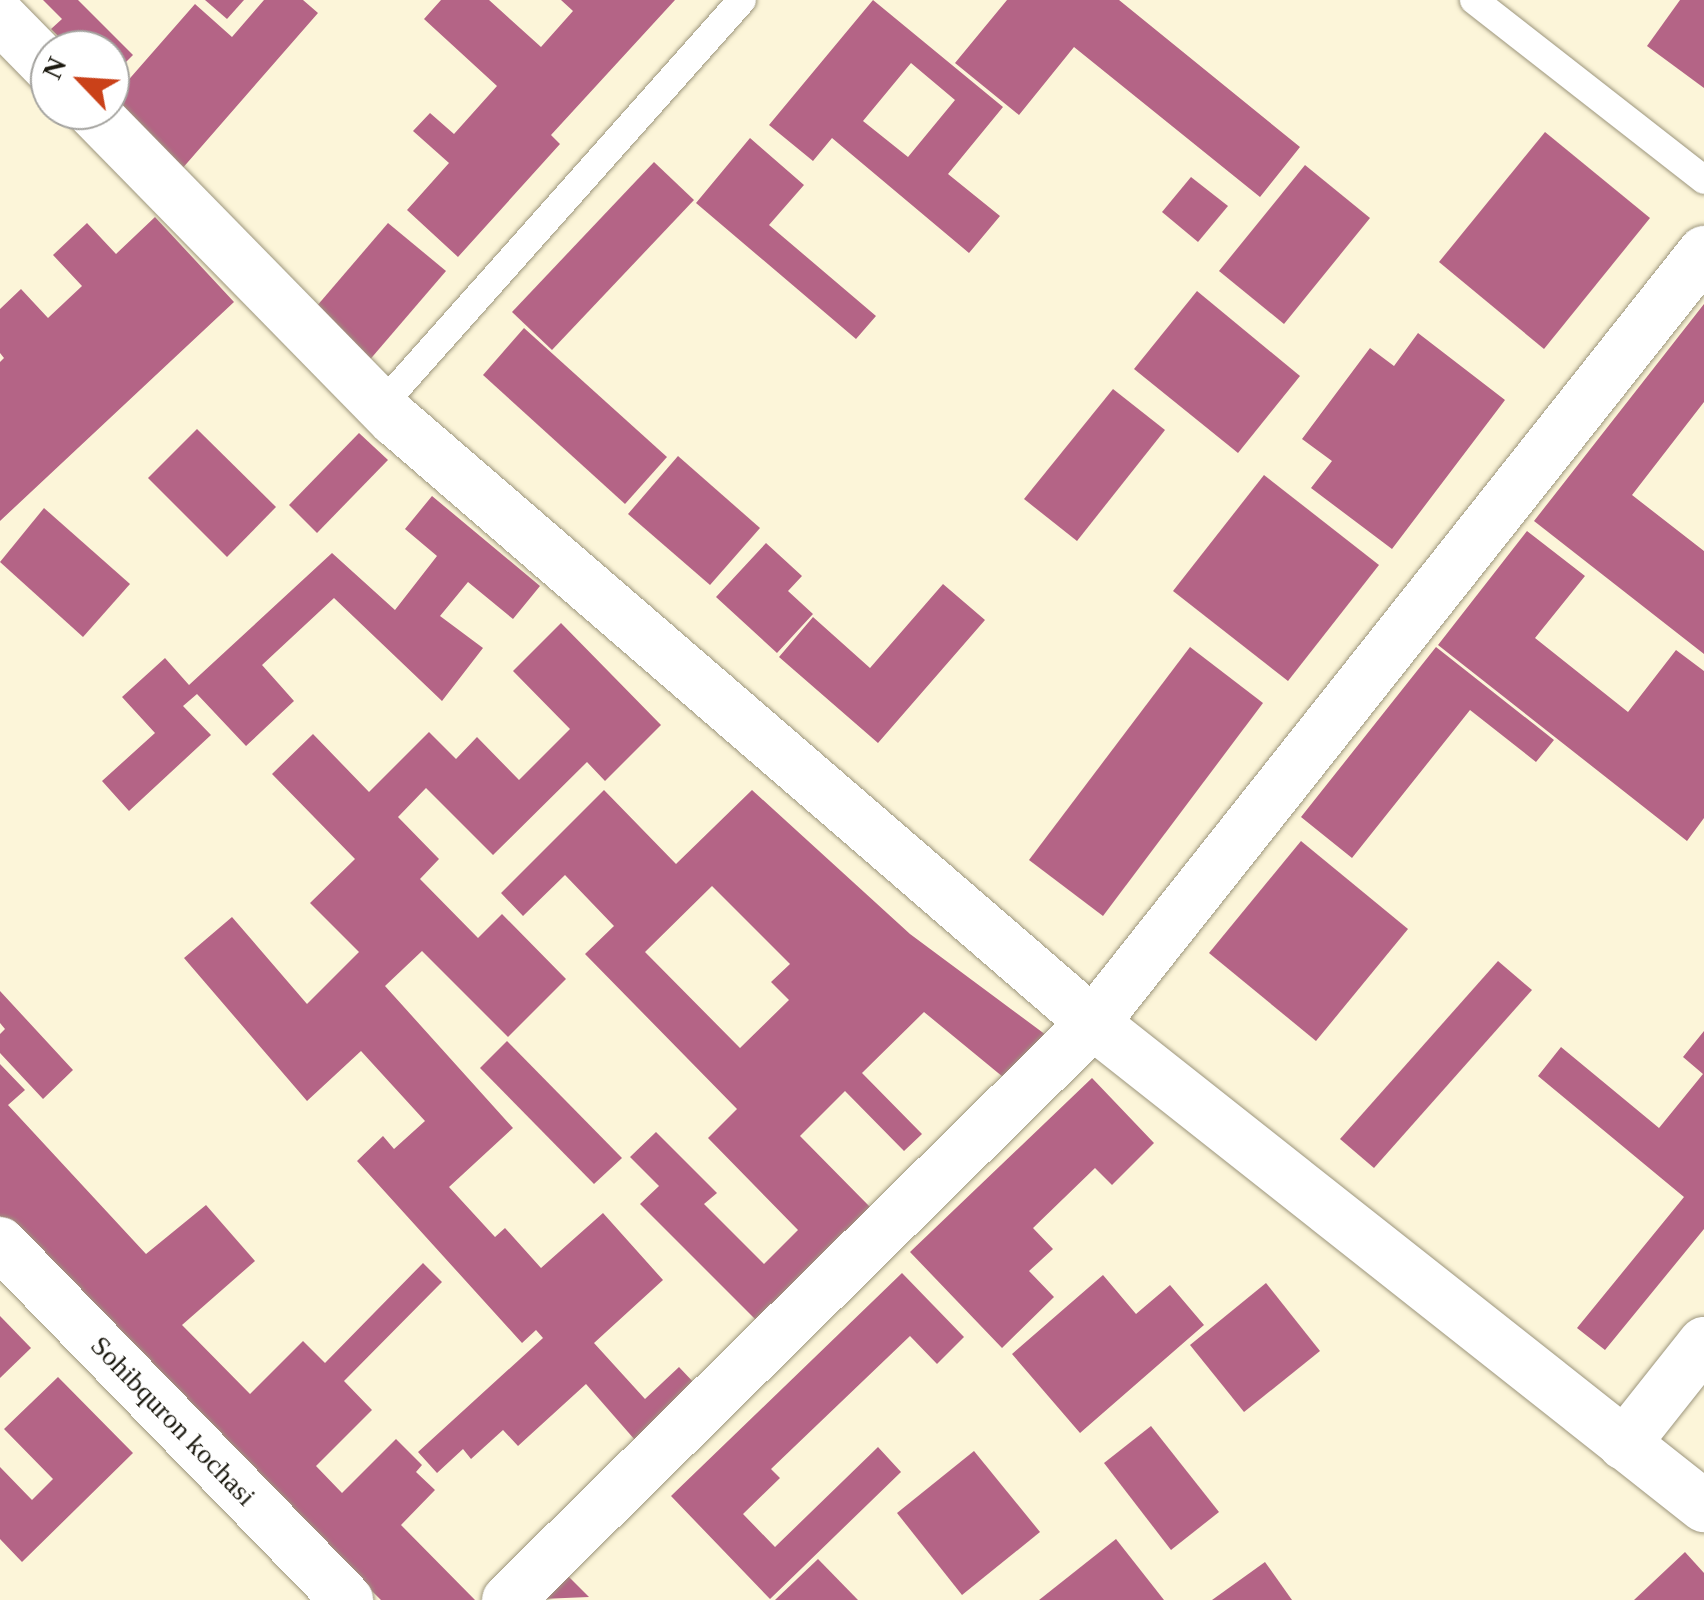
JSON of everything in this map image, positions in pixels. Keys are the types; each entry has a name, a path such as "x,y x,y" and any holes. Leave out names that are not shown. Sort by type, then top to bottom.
{"street":[{"path":"0,17 30,48"},
{"path":"112,130 381,406 1093,1023 1704,1506"},
{"path":"508,1600 1093,1023 1704,252"},
{"name":"Sohibquron kochasi","path":"0,1243 347,1600"},
{"path":"1624,1444 1704,1342"}],"lane":[{"path":"381,406 742,0"},
{"path":"1480,2 1704,180"}],"building":[{"path":"43,0 78,0 108,30 51,29 62,19"},
{"path":"205,0 244,0 227,19"},
{"path":"264,0 303,0 318,13 174,178 130,125 130,78 195,4 232,37"},
{"path":"441,0 489,0 541,47 573,11 561,0 675,0 551,135 560,144 458,257 407,210 449,163 413,131 430,113 454,134 497,86 424,19"},
{"path":"873,0 1003,107 948,174 1000,216 969,253 832,138 813,161 769,125","holes":["911,63 955,100 908,157 863,121"]},
{"path":"1007,0 1119,0 1300,147 1260,197 1074,47 1019,115 955,63"},
{"path":"1680,0 1704,0 1704,88 1647,46"},
{"path":"1545,132 1650,218 1544,349 1439,262"},
{"path":"750,138 804,185 769,225 876,316 856,339 696,203"},
{"path":"654,162 694,200 552,350 512,312"},
{"path":"1305,165 1370,218 1284,324 1219,271"},
{"path":"1191,177 1228,206 1198,242 1162,212"},
{"path":"155,217 234,302 0,521 0,362 4,358 0,353 0,309 21,289 48,318 82,286 53,255 87,223 116,254"},
{"path":"388,223 446,271 361,370 304,321"},
{"path":"1197,291 1300,376 1238,453 1134,369"},
{"path":"1704,304 1704,402 1632,495 1704,551 1704,654 1534,521"},
{"path":"524,328 667,457 625,504 483,375"},
{"path":"1418,333 1505,400 1392,549 1311,488 1332,461 1302,439 1370,348 1394,366"},
{"path":"1113,389 1165,430 1077,541 1024,499"},
{"path":"197,429 276,507 227,557 148,478"},
{"path":"359,433 388,460 317,533 289,505"},
{"path":"678,456 760,528 710,585 628,514"},
{"path":"1264,475 1379,565 1288,681 1173,591"},
{"path":"432,496 540,586 513,619 468,582 440,616 483,648 442,701 334,598 262,665 294,701 246,746 197,694 183,706 211,735 129,811 102,781 155,733 122,697 165,658 189,685 332,553 395,610 437,556 405,529"},
{"path":"44,508 130,584 83,637 0,562"},
{"path":"1527,531 1585,576 1535,638 1628,712 1676,650 1704,671 1704,818 1687,841 1438,645"},
{"path":"766,543 802,576 788,591 813,614 777,653 716,597"},
{"path":"943,584 985,620 878,743 779,657 813,617 870,668"},
{"path":"561,623 661,725 605,781 587,762 493,855 426,788 398,817 439,859 420,879 478,938 502,914 566,979 508,1037 422,951 385,986 513,1128 449,1187 495,1237 505,1228 541,1268 603,1213 663,1280 594,1343 645,1399 679,1367 696,1385 635,1440 586,1384 518,1446 503,1430 471,1459 463,1449 437,1473 418,1452 543,1338 536,1330 522,1343 357,1161 383,1136 394,1149 425,1121 361,1051 307,1101 184,958 232,917 307,1004 359,952 310,903 355,859 272,774 313,734 369,792 429,732 456,759 477,737 519,780 570,729 513,671"},
{"path":"1190,647 1263,703 1103,916 1029,860"},
{"path":"1436,647 1554,740 1536,762 1470,710 1352,858 1301,817"},
{"path":"604,790 676,864 752,790 910,934 1046,1035 1003,1077 924,1012 862,1073 922,1134 904,1151 845,1091 800,1136 870,1207 758,1322 640,1204 659,1186 630,1157 656,1132 717,1193 704,1204 764,1264 798,1230 708,1138 737,1109 585,954 614,926 565,875 523,916 501,893","holes":["712,886 790,964 771,982 789,1000 740,1048 645,952"]},
{"path":"1301,841 1408,929 1316,1041 1209,953"},
{"path":"1498,961 1532,990 1374,1168 1340,1139"},
{"path":"0,991 73,1070 43,1099 0,1053 0,1034 5,1029 0,1023"},
{"path":"1704,1031 1704,1229 1605,1350 1577,1328 1684,1197 1538,1076 1561,1047 1659,1128 1703,1074 1683,1057"},
{"path":"507,1041 622,1158 594,1184 480,1068"},
{"path":"0,1064 25,1090 8,1105 146,1254 206,1205 255,1261 182,1325 250,1394 303,1341 325,1363 423,1263 442,1282 344,1381 372,1410 316,1466 342,1493 396,1439 422,1465 416,1472 435,1490 401,1525 475,1600 381,1600 88,1310 0,1216"},
{"path":"1092,1078 1154,1143 1112,1185 1095,1168 1033,1228 1053,1249 1029,1271 1054,1297 1002,1348 910,1252"},
{"path":"902,1273 964,1337 937,1364 910,1336 771,1469 780,1478 743,1514 775,1547 878,1447 901,1472 770,1599 671,1496"},
{"path":"1103,1275 1136,1314 1170,1285 1204,1325 1080,1433 1012,1354"},
{"path":"1266,1283 1320,1351 1244,1412 1190,1345"},
{"path":"0,1316 31,1348 0,1378"},
{"path":"58,1377 133,1453 22,1562 0,1539 0,1467 32,1500 53,1479 4,1429"},
{"path":"1151,1426 1219,1512 1171,1550 1104,1463"},
{"path":"974,1451 1040,1532 962,1595 897,1513"},
{"path":"1116,1539 1164,1600 1039,1600"},
{"path":"1685,1552 1704,1573 1704,1600 1634,1600"},
{"path":"818,1559 858,1600 775,1600"},
{"path":"1265,1562 1292,1600 1212,1600"},
{"path":"555,1563 589,1597 517,1600"}]}
